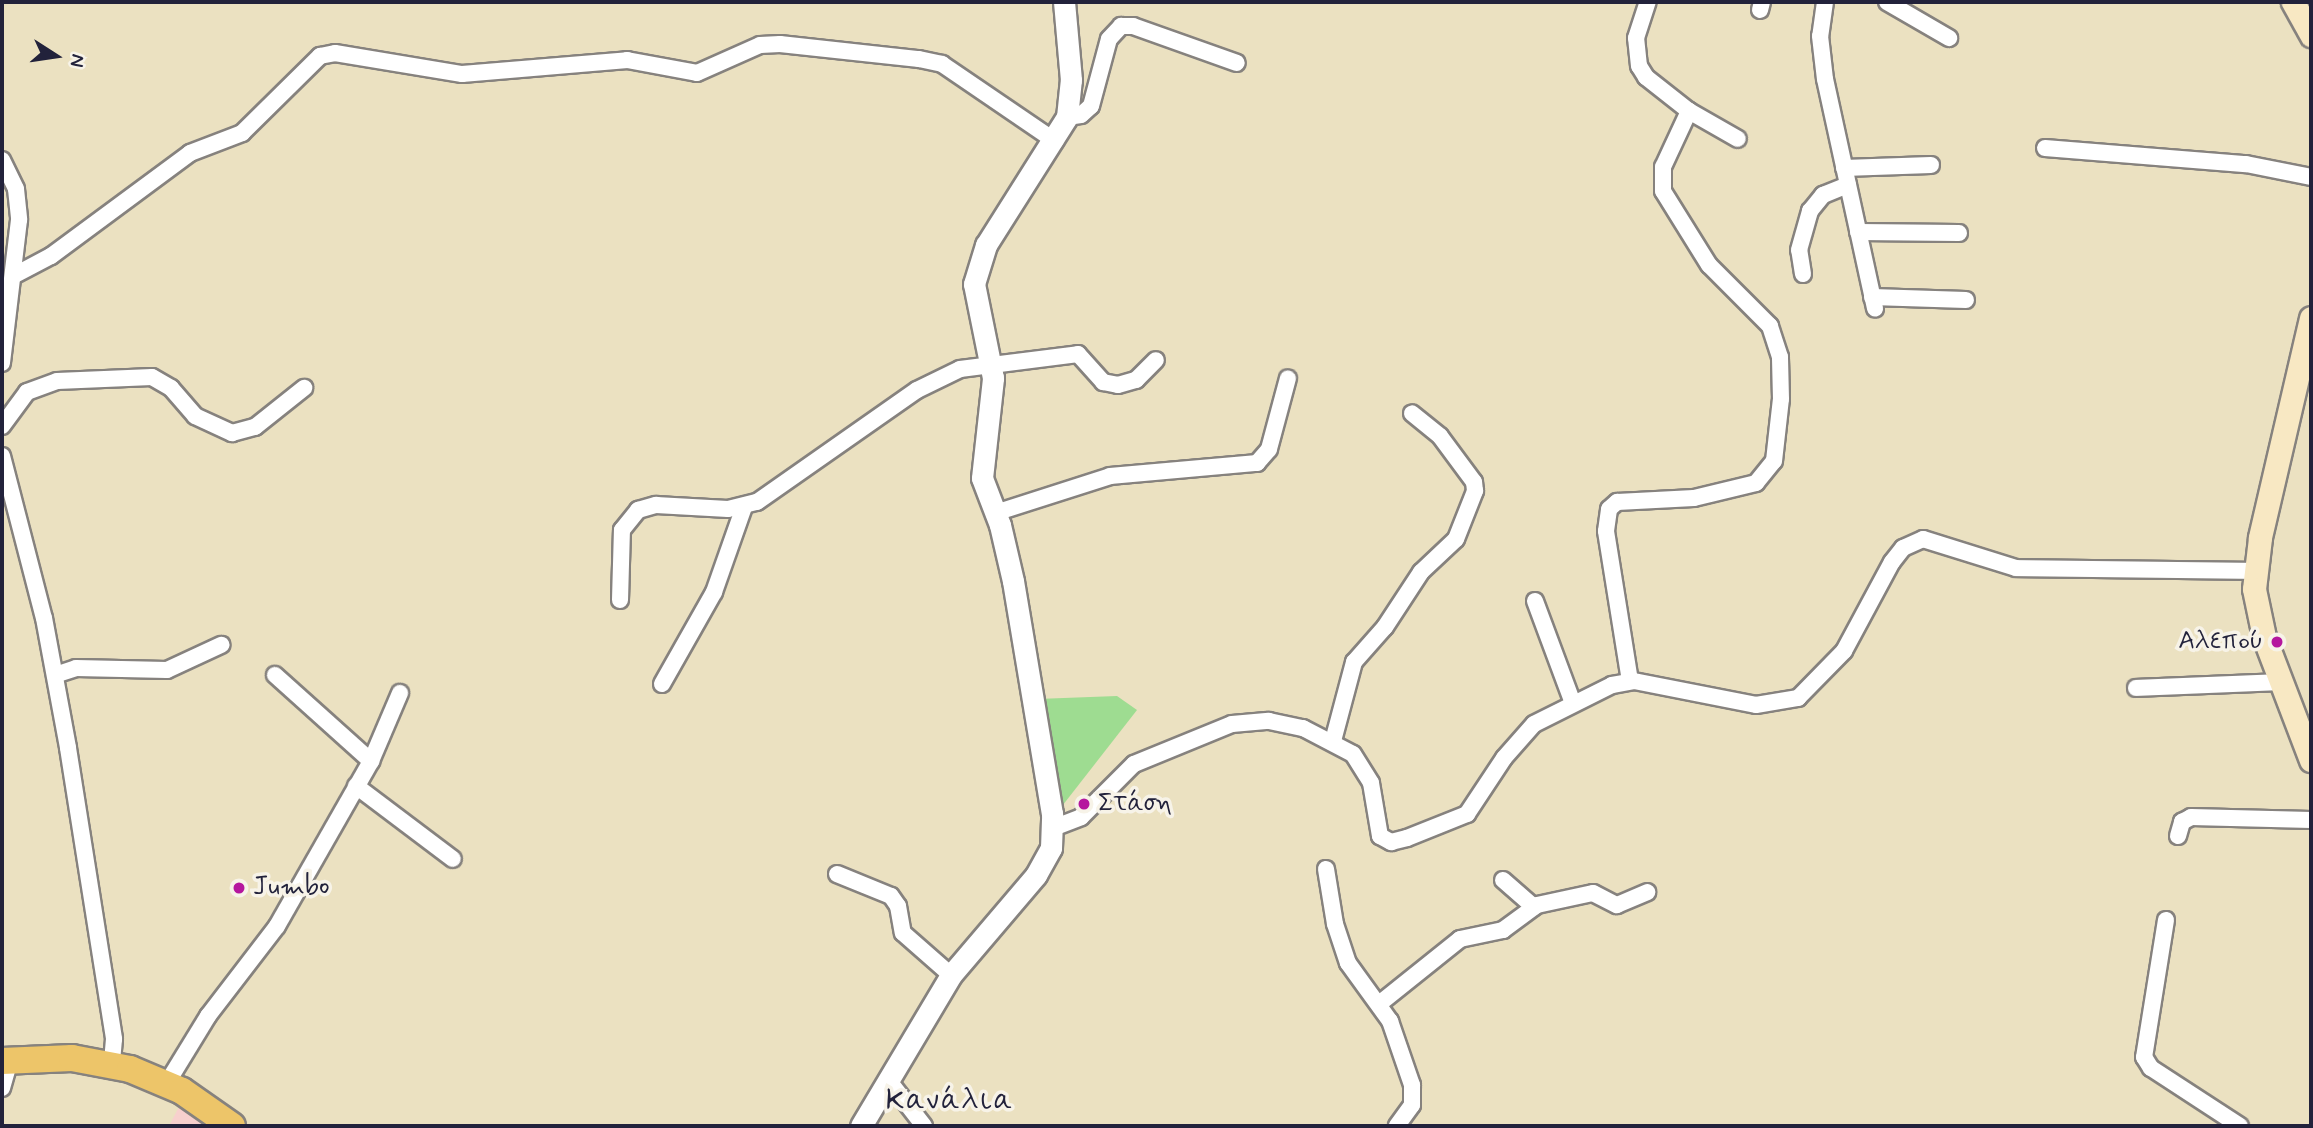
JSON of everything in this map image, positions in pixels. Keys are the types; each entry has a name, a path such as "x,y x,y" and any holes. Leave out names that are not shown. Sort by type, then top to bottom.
{"main road":[{"path":"2293,2 2311,35"},
{"path":"2311,318 2254,571 2257,615 2280,682 2311,756"},
{"path":"6,1060 57,1058 112,1064 167,1083 232,1126"}],"street":[{"path":"861,1126 951,975 1043,866 1053,828 1013,581 982,471 992,366 975,277 992,235 1055,141 1067,117 1071,80 1064,2"},
{"path":"1648,2 1636,38 1639,66 1646,77 1689,111 1738,139"},
{"path":"1825,2 1821,50 1874,303 1966,300"},
{"path":"1887,2 1949,37"},
{"path":"1067,117 1081,115 1091,106 1109,39 1121,26 1133,26 1237,63"},
{"path":"13,276 51,256 190,153 242,133 320,56 335,53 462,74 627,60 697,73 760,45 780,44 919,60 943,64 1055,141"},
{"path":"1630,681 1606,531 1609,509 1617,502 1694,498 1756,483 1771,467 1780,430 1780,365 1770,326 1709,265 1663,191 1663,167 1689,111"},
{"path":"2045,148 2246,164 2311,177"},
{"path":"2,160 16,189 19,220 2,363"},
{"path":"1844,168 1931,165"},
{"path":"1803,275 1799,250 1810,211 1823,195 1848,185"},
{"path":"1858,233 1959,233"},
{"path":"620,600 621,539 631,515 656,505 744,507 917,390 960,369 1078,354 1103,382 1118,385 1136,380 1156,360"},
{"path":"2,426 27,392 57,381 152,377 171,388 195,416 232,433 255,426 304,388"},
{"path":"995,513 1110,476 1258,463 1269,449 1288,378"},
{"path":"1333,741 1353,662 1379,635 1421,572 1456,539 1475,491 1474,482 1440,436 1412,413"},
{"path":"2,456 20,513 55,675 114,1039 112,1064"},
{"path":"662,684 714,592 744,507"},
{"path":"1053,828 1081,817 1134,764 1231,724 1285,723 1333,741 1353,754 1371,783 1380,836 1398,841 1467,814 1526,732 1573,703 1630,681 1744,704 1767,706 1798,698 1809,692 1844,651 1892,562 1903,548 1923,539 2016,568 2254,571"},
{"path":"1535,601 1573,703"},
{"path":"55,675 76,668 167,670 221,645"},
{"path":"275,675 371,761"},
{"path":"2136,688 2280,682"},
{"path":"167,1083 208,1016 277,926 371,761 400,693"},
{"path":"356,786 453,859"},
{"path":"2178,836 2182,822 2191,817 2311,820"},
{"path":"1326,869 1335,924 1348,963 1379,1004 1393,1028 1414,1094 1410,1110 1397,1126"},
{"path":"836,874 894,899 903,933 951,975"},
{"path":"1503,880 1534,907"},
{"path":"1379,1004 1460,939 1503,930 1534,907 1591,893 1617,905 1647,892"},
{"path":"2166,920 2144,1058 2151,1068 2240,1126"},
{"path":"2,1088 6,1060"},
{"path":"889,1081 924,1126"}],"shaded area":[{"path":"181,1103 216,1126 169,1126"}],"green space":[{"path":"1117,696 1137,710 1059,810 1037,699"}],"place":[{"name":"Αλεπού","path":"2277,642"},
{"name":"Στάση","path":"1084,804"},
{"name":"Jumbo","path":"239,888"}],"district":[{"name":"Κανάλια","path":"950,1101"}]}
